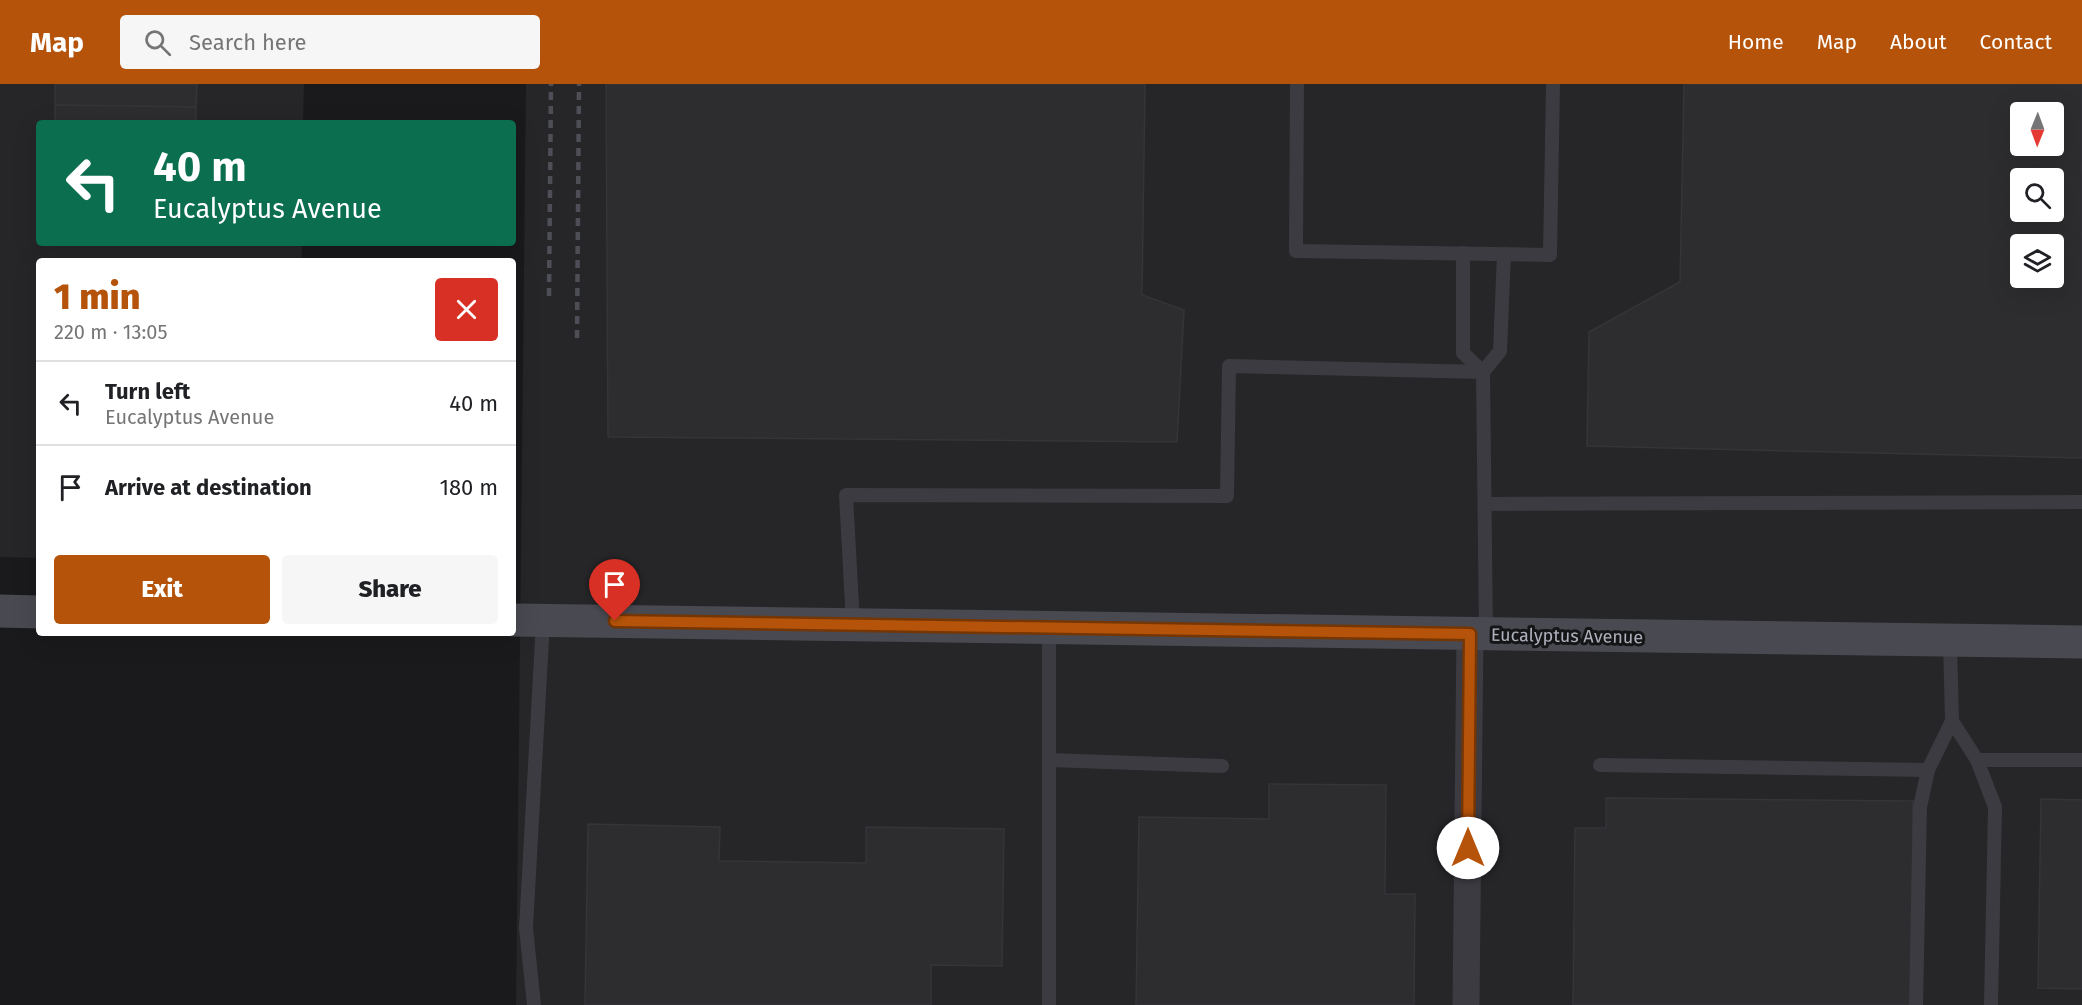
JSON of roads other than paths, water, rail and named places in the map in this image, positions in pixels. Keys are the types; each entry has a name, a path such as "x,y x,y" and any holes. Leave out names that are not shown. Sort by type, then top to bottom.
{"street":[{"path":"0,611 36,612"},
{"name":"Eucalyptus Avenue","path":"528,620 2082,642"},
{"path":"1467,1005 1478,634"}],"lane":[{"path":"1297,84 1296,251 1550,255 1553,84"},
{"path":"1462,253 1463,353 1483,372"},
{"path":"1478,634 1485,504 1483,372 1500,351 1504,254"},
{"path":"853,625 846,495 1227,496 1229,366 1483,372"},
{"path":"1485,504 2082,502"},
{"path":"528,620 526,928 534,1005"},
{"path":"1049,628 1049,1005"},
{"path":"1916,1005 1920,807 1928,770 1952,721 1950,641"},
{"path":"1952,721 1977,760 1995,807 1991,1005"},
{"path":"1049,760 1222,766"},
{"path":"1977,760 2082,760"},
{"path":"1600,765 1928,770"}],"railway":[{"path":"549,296 551,84"},
{"path":"577,338 579,84"}]}
